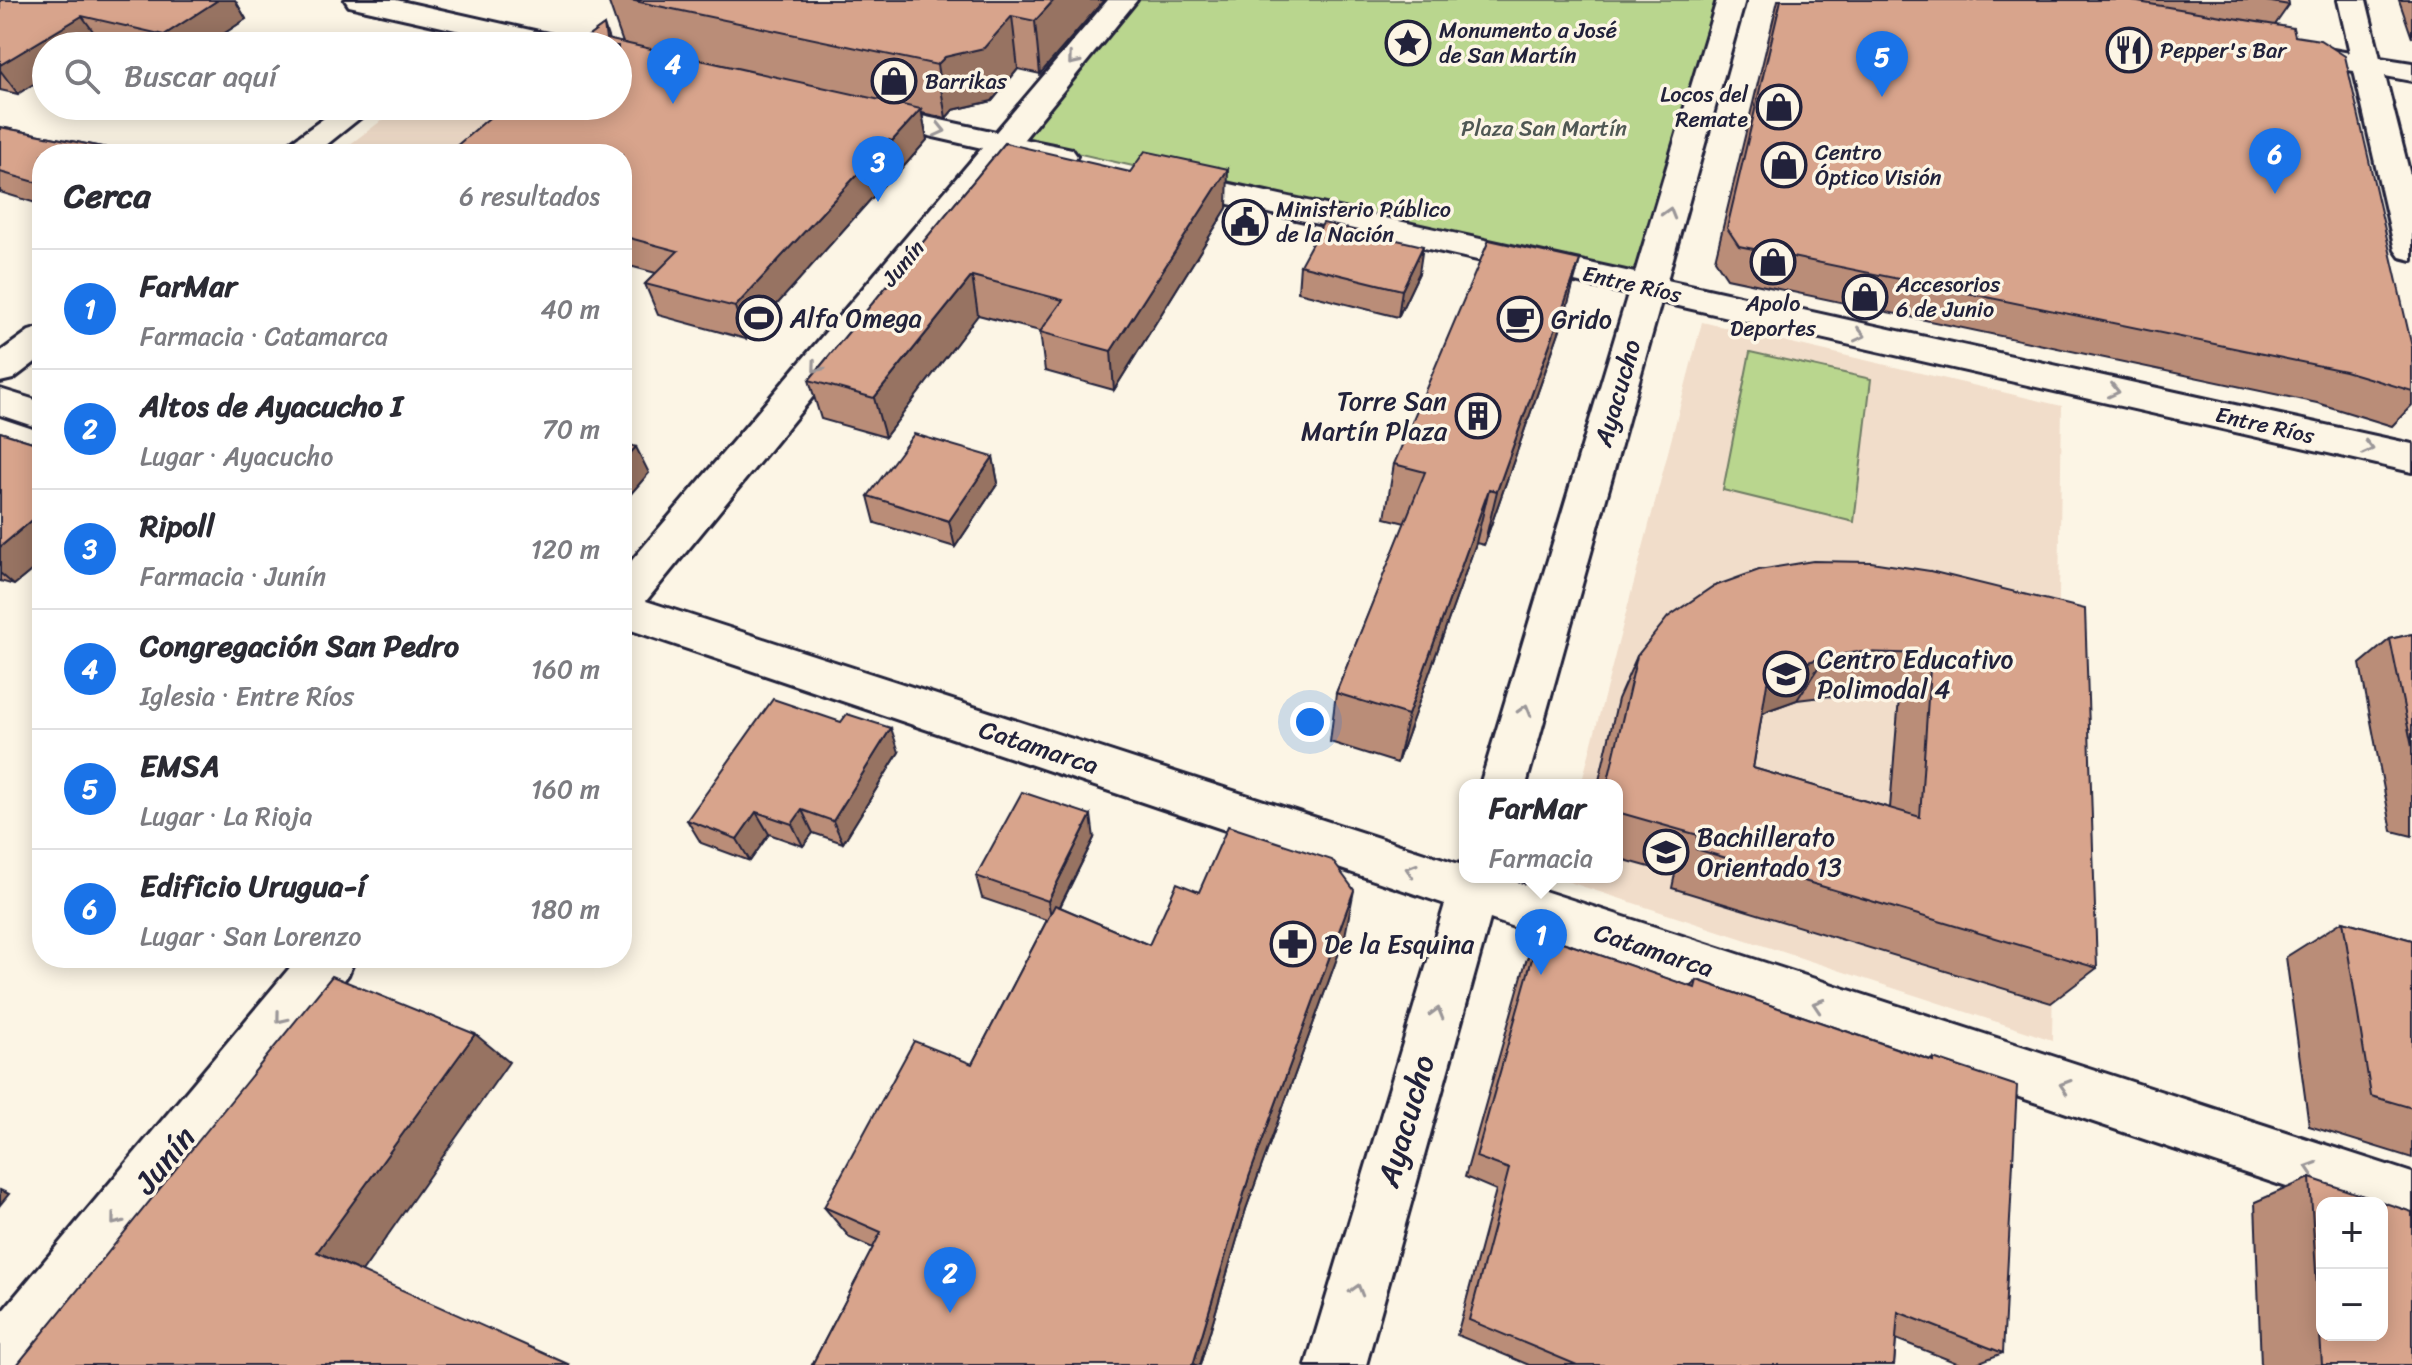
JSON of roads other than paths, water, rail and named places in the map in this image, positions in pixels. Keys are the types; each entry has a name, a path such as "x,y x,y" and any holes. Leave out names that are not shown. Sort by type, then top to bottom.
{"street":[{"path":"359,0 502,32"},
{"path":"461,32 505,0"},
{"name":"Junín","path":"632,589 1123,0"},
{"name":"Ayacucho","path":"1505,779 1731,0"},
{"path":"2352,0 2412,250"},
{"path":"2259,46 2412,72"},
{"path":"833,106 1095,164"},
{"path":"309,144 341,120"},
{"name":"Entre Ríos","path":"1141,174 2412,458"},
{"path":"0,370 32,346"},
{"path":"0,402 32,413"},
{"name":"Catamarca","path":"632,613 1459,879"},
{"name":"Ayacucho","path":"1336,1365 1475,884"},
{"name":"Catamarca","path":"1475,884 2412,1201"},
{"name":"Junín","path":"0,1361 322,968"}],"place":[{"name":"Monumento a José de San Martín","path":"1408,43"},
{"name":"Pepper's Bar","path":"2129,50"},
{"name":"Barrikas","path":"894,81"},
{"name":"EMSA","path":"1882,97"},
{"name":"Congregación San Pedro","path":"673,104"},
{"name":"Locos del Remate","path":"1779,107"},
{"name":"Centro Óptico Visión","path":"1784,165"},
{"name":"Edificio Urugua-í","path":"2275,194"},
{"name":"Ripoll","path":"878,202"},
{"name":"Ministerio Público de la Nación","path":"1245,222"},
{"name":"Apolo Deportes","path":"1773,262"},
{"name":"Accesorios 6 de Junio","path":"1865,297"},
{"name":"Alfa Omega","path":"759,318"},
{"name":"Grido","path":"1520,319"},
{"name":"Torre San Martín Plaza","path":"1478,416"},
{"name":"Centro Educativo Polimodal 4","path":"1786,674"},
{"name":"Bachillerato Orientado 13","path":"1666,852"},
{"name":"De la Esquina","path":"1293,944"},
{"name":"FarMar","path":"1541,975"},
{"name":"Altos de Ayacucho I","path":"950,1313"}],"park label":[{"name":"Plaza San Martín","path":"1544,128"}]}
